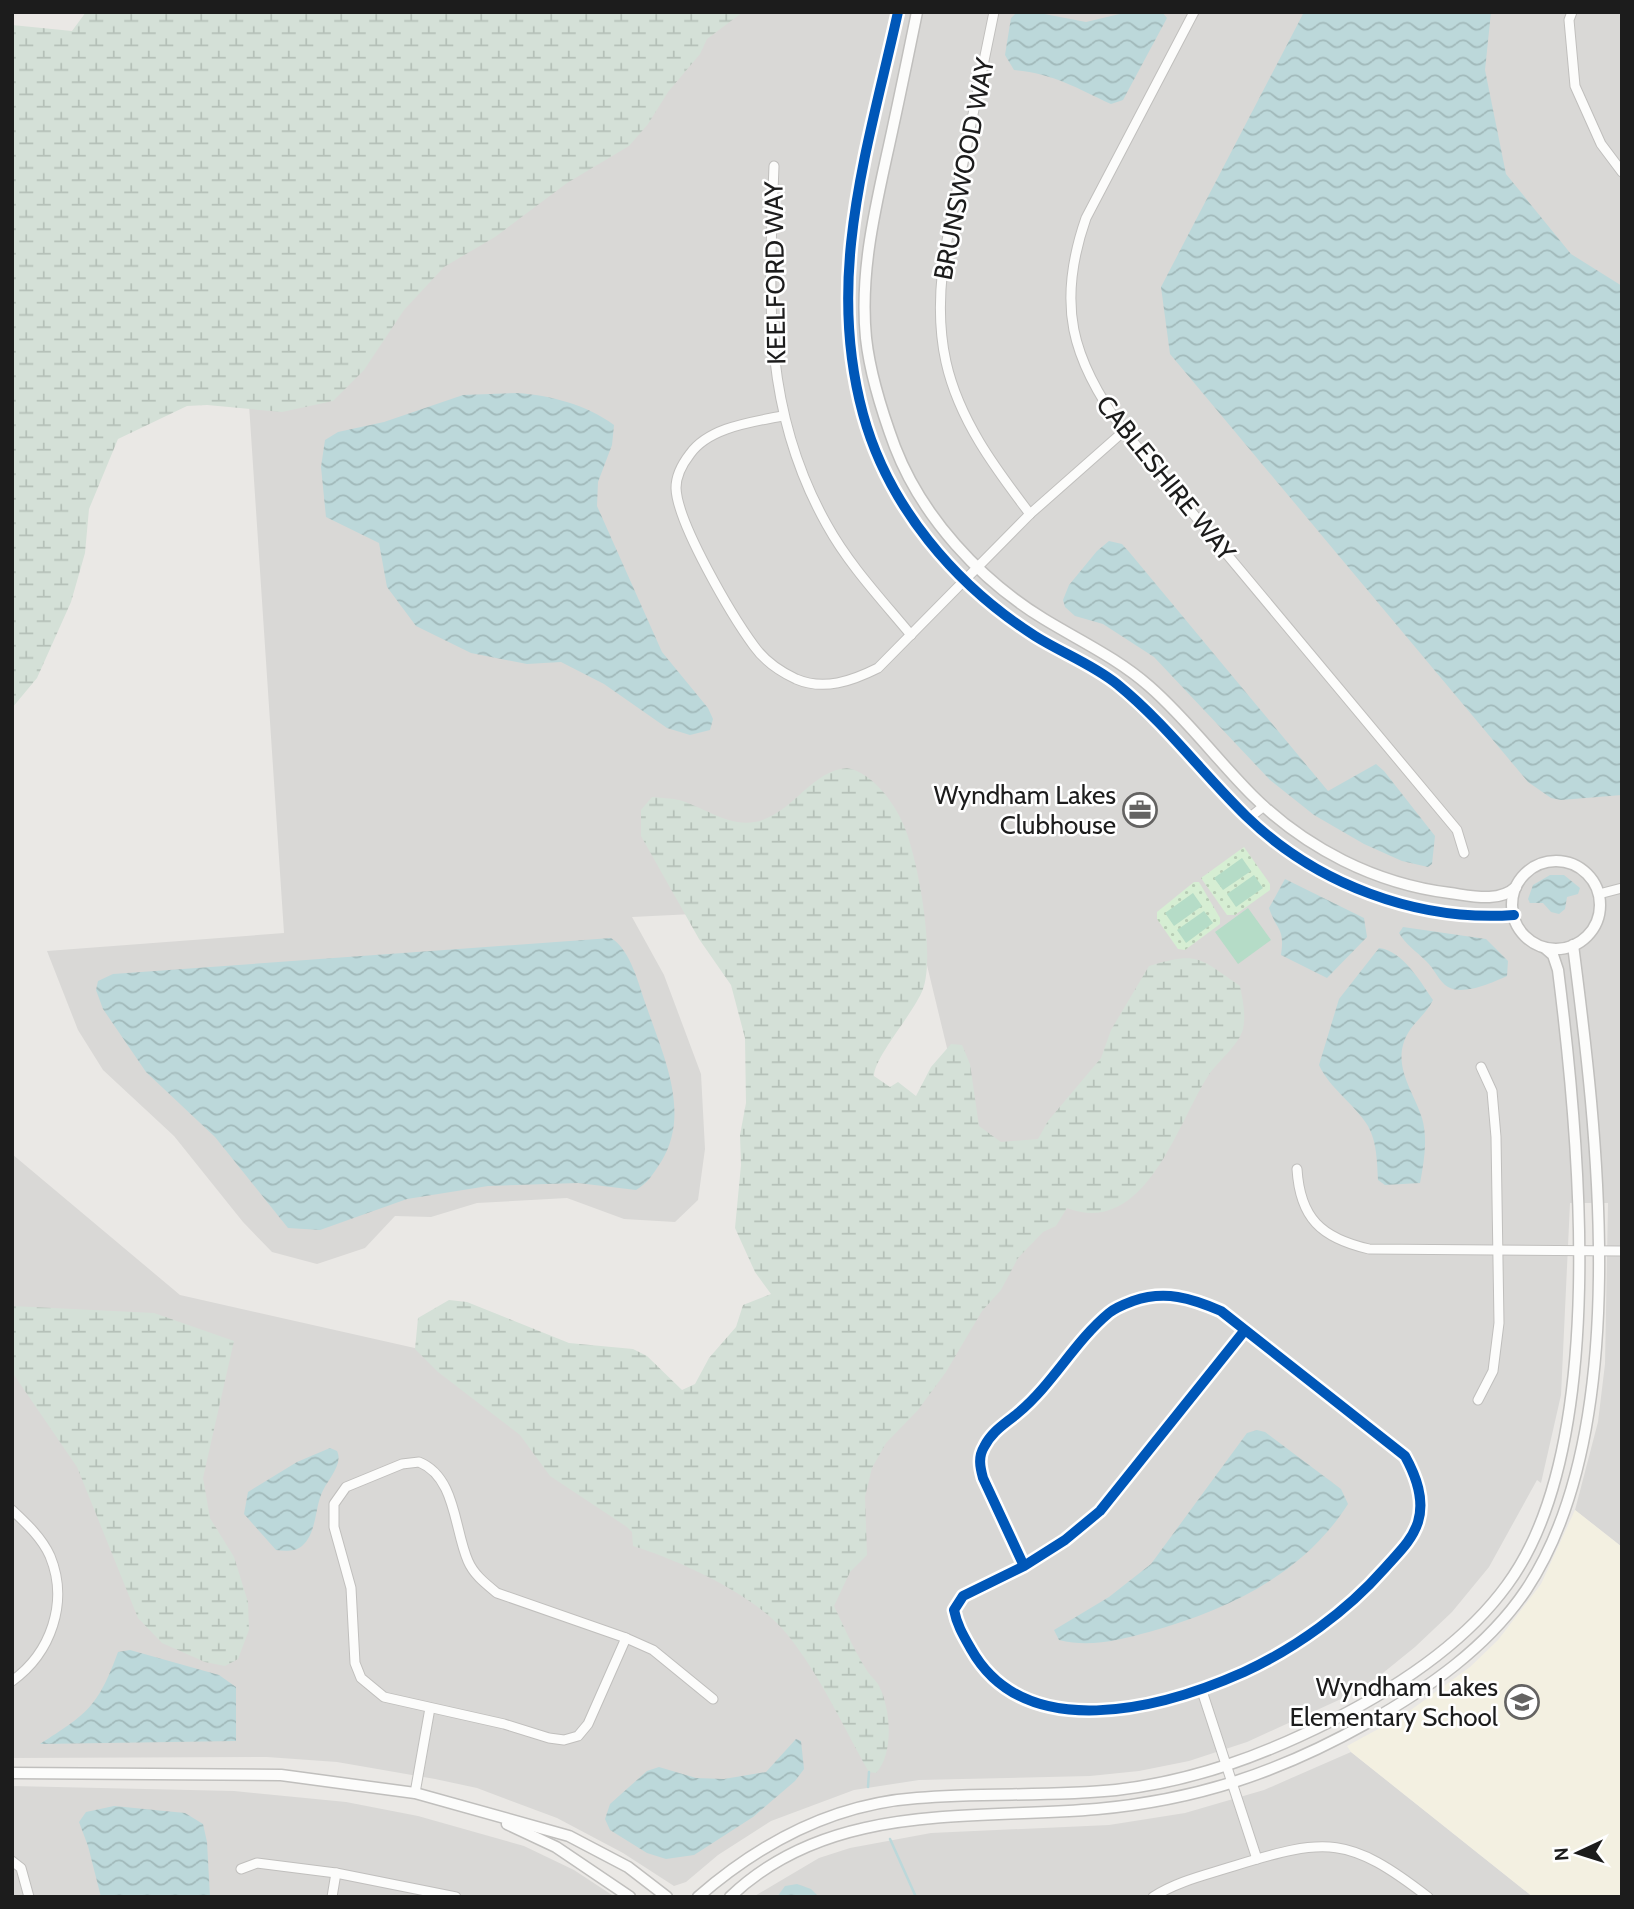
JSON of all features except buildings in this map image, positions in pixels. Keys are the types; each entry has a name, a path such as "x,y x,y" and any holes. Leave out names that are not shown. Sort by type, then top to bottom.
{"street":[{"path":"898,12 851,231 845,290 847,336 863,417 878,456 913,520 964,581 1013,621 1085,662 1139,703 1249,818 1308,864 1388,900 1450,913 1514,915"},
{"path":"917,12 870,233 865,290 866,337 883,412 906,470 945,530 978,567 1023,605 1107,654 1152,689 1264,806 1319,848 1355,867 1391,880 1430,891 1481,897 1497,897 1516,887 1534,867 1559,860 1572,863 1586,872 1599,894 1600,910 1595,926 1585,938 1573,945 1545,948"},
{"name":"BRUNSWOOD WAY","path":"994,12 947,240 940,309 946,363 967,420 991,463 1030,514"},
{"name":"CABLESHIRE WAY","path":"1194,12 1086,218 1072,263 1069,297 1074,338 1088,377 1124,432 1457,830 1464,853"},
{"path":"1572,12 1569,20 1576,86 1601,144 1622,172"},
{"name":"KEELFORD WAY","path":"774,166 769,285 773,357 782,415 801,469 827,525 855,568 911,635"},
{"path":"782,415 728,428 692,451 680,470 676,487 680,506 709,569 755,647 774,665 798,679 825,685 853,680 878,668 1030,514 1124,432"},
{"path":"1249,818 1264,806"},
{"path":"698,1897 736,1864 782,1836 851,1810 915,1798 1111,1790 1159,1783 1226,1767 1291,1741 1389,1689 1469,1629 1507,1585 1545,1512 1566,1429 1573,1380 1578,1251 1577,1171 1567,1037 1558,970 1552,955 1523,934 1514,915 1516,887"},
{"path":"1599,894 1622,888"},
{"path":"730,1897 747,1880 801,1849 866,1825 933,1816 1092,1809 1162,1802 1232,1783 1304,1757 1400,1704 1481,1644 1508,1613 1538,1569 1569,1496 1589,1414 1598,1251 1594,1117 1573,945"},
{"path":"1478,1400 1493,1371 1499,1250 1492,1091 1481,1067"},
{"path":"1297,1169 1304,1210 1320,1228 1346,1244 1369,1250 1622,1251"},
{"path":"1024,1566 979,1465 983,1448 996,1429 1051,1383 1112,1311 1135,1301 1164,1294 1190,1298 1221,1311 1405,1456 1416,1476 1420,1500 1418,1521 1410,1540 1372,1583 1324,1623 1280,1653 1201,1688 1130,1707 1071,1711 1031,1703 1003,1689 983,1670 957,1624 954,1610 963,1596 1024,1566 1065,1540 1100,1511 1245,1330"},
{"path":"626,1638 588,1724 578,1736 564,1740 384,1697 362,1678 355,1663 351,1588 334,1527 334,1504 346,1487 402,1464 419,1462 432,1468 445,1485 468,1562 480,1580 497,1593 626,1638 653,1650 713,1699"},
{"path":"12,1510 33,1532 50,1556 56,1616 46,1646 30,1668 12,1681"},
{"path":"1522,1560 1538,1569"},
{"path":"1201,1688 1257,1859"},
{"path":"1389,1689 1400,1704"},
{"path":"415,1793 430,1709"},
{"path":"12,1773 281,1775 415,1793 569,1836 628,1867 667,1897"},
{"path":"479,1811 556,1847 630,1897"},
{"path":"1153,1897 1183,1882 1297,1847 1324,1846 1357,1851 1386,1864 1428,1897"},
{"path":"12,1861 21,1868 29,1897"},
{"path":"241,1869 257,1863 336,1873 456,1897"},
{"path":"332,1897 336,1873"}],"shaded area":[{"path":"223,12 1622,12 1622,1547 1575,1510 1598,1422 1605,1364 1608,1203 1570,1203 1561,1395 1541,1483 1537,1480 1489,1567 1452,1612 1415,1647 1378,1677 1341,1699 1247,1742 1189,1761 1139,1771 1090,1776 919,1780 854,1790 771,1821 718,1855 686,1882 674,1886 623,1853 557,1818 477,1788 435,1779 337,1762 267,1757 12,1758 12,1154 180,1295 804,1436 961,1106 912,903 632,917 664,975 701,1074 705,1149 698,1200 675,1222 624,1219 567,1198 477,1203 431,1217 395,1216 365,1248 317,1264 272,1252 243,1222 174,1136 103,1070 78,1030 47,951 284,933"},
{"name":"Wyndham Lakes Elementary School","path":"1575,1510 1622,1547 1622,1897 1533,1897 1351,1752 1347,1746 1404,1715 1470,1667 1498,1640 1541,1584"},
{"path":"1351,1752 1533,1897 753,1897 819,1858 850,1848 931,1833 1109,1825 1185,1813 1264,1790"},
{"path":"12,1786 234,1791 346,1802 418,1816 524,1846 574,1870 615,1897 12,1897"}],"green space":[{"path":"86,12 743,12 707,39 700,54 668,92 648,124 629,146 567,183 495,237 444,267 404,310 364,370 333,401 282,412 207,405 187,406 118,439 89,509 85,553 71,602 37,678 12,708 12,25 72,31"},
{"path":"847,768 866,776 883,792 897,811 911,846 924,910 927,955 923,989 880,1058 874,1076 890,1087 898,1082 916,1096 931,1067 951,1044 962,1045 970,1064 979,1126 1001,1142 1038,1139 1048,1121 1101,1058 1111,1030 1149,966 1189,958 1206,963 1240,986 1244,1013 1241,1035 1208,1076 1170,1147 1138,1192 1118,1207 1094,1213 1067,1208 1056,1226 1043,1232 1018,1258 1001,1290 982,1311 946,1372 918,1410 886,1443 872,1468 865,1497 867,1555 850,1572 834,1606 861,1661 879,1686 886,1707 888,1743 882,1765 876,1773 869,1772 810,1666 772,1619 736,1592 672,1560 633,1546 632,1532 627,1527 550,1476 520,1435 438,1372 415,1349 418,1318 449,1300 467,1302 569,1343 633,1349 647,1356 682,1390 695,1384 709,1358 736,1327 743,1305 771,1294 755,1272 735,1228 741,1165 740,1135 746,1103 745,1038 731,985 699,939 641,836 641,810 652,797 669,798 735,822 755,822 780,811 822,777"},
{"path":"1244,847 1270,884 1270,890 1235,915 1227,915 1201,878"},
{"path":"1242,858 1251,871 1223,890 1214,878"},
{"path":"1254,875 1263,888 1236,907 1227,894"},
{"path":"1194,882 1199,882 1220,918 1220,924 1185,950 1178,949 1157,919 1157,912"},
{"path":"1193,893 1202,906 1174,926 1165,913"},
{"path":"1248,908 1271,940 1238,964 1215,932"},
{"path":"1204,911 1213,923 1186,943 1177,930"},
{"path":"12,1306 154,1313 234,1341 203,1478 210,1518 234,1557 248,1602 249,1630 238,1659 225,1666 205,1662 162,1643 138,1618 77,1467 12,1372"}],"water":[{"path":"1017,12 1034,12 1086,22 1128,12 1162,12 1167,18 1123,100 1111,104 1052,78 1014,70 1005,55 1011,18"},
{"path":"1304,12 1491,12 1485,70 1506,174 1571,254 1622,286 1622,795 1561,800 1551,798 1528,782 1170,354 1161,287"},
{"path":"517,393 568,402 614,425 612,445 598,482 597,506 662,652 708,708 713,719 710,730 690,735 667,728 604,684 561,662 527,664 471,653 416,626 387,587 379,543 326,517 321,467 325,440 338,432 384,422 463,395"},
{"path":"1109,541 1122,544 1130,553 1328,791 1376,764 1384,771 1435,836 1432,864 1428,867 1402,861 1364,844 1314,815 1270,780 1154,657 1103,624 1075,616 1065,607 1063,600 1069,585 1097,551"},
{"path":"1550,875 1564,875 1580,888 1578,894 1567,897 1565,909 1559,914 1551,912 1543,903 1530,903 1528,899 1533,885"},
{"path":"1285,879 1364,918 1367,937 1327,978 1281,955 1281,934 1269,908"},
{"path":"1403,927 1486,939 1508,961 1507,976 1470,989 1448,987 1399,933"},
{"path":"611,938 624,951 634,969 672,1085 674,1125 670,1144 647,1181 636,1190 578,1183 488,1186 407,1199 320,1230 288,1228 215,1137 146,1072 103,1009 96,990 98,981 113,974"},
{"path":"1379,948 1388,950 1403,961 1433,1000 1405,1038 1402,1055 1407,1083 1424,1126 1425,1150 1420,1183 1385,1185 1378,1180 1375,1145 1368,1126 1329,1081 1319,1065 1339,999"},
{"path":"1257,1430 1265,1432 1341,1489 1348,1504 1330,1529 1286,1570 1234,1601 1207,1613 1116,1640 1082,1643 1059,1640 1054,1630 1109,1597 1151,1564 1247,1433"},
{"path":"330,1448 337,1451 338,1462 321,1495 315,1522 307,1541 296,1549 276,1550 244,1514 248,1492 297,1462"},
{"path":"130,1650 219,1675 236,1687 236,1741 40,1744 69,1725 89,1707 104,1685 118,1652"},
{"path":"796,1739 801,1741 804,1769 795,1781 753,1817 694,1855 666,1859 647,1853 610,1830 605,1819 610,1804 647,1771 659,1767 696,1778 724,1779 766,1772"},
{"path":"114,1806 185,1813 203,1824 207,1842 210,1897 101,1897 79,1822 86,1812"},
{"path":"797,1884 811,1889 819,1897 777,1897 785,1886"}],"waterway":[{"path":"868,1787 869,1772"},
{"path":"890,1839 916,1897"}],"cycle path":[{"path":"898,12 855,212 849,262 848,312 852,362 863,414 874,448 907,511 952,568 978,593 1035,636 1117,684 1151,715 1246,816 1304,861 1370,894 1405,905 1478,916 1514,915"},
{"path":"1024,1566 983,1478 980,1462 984,1447 995,1432 1031,1402 1096,1324 1117,1308 1156,1296 1188,1299 1221,1311 1405,1456 1418,1488 1420,1513 1412,1535 1404,1547 1337,1614 1283,1652 1211,1686 1174,1698 1097,1710 1059,1708 1025,1698 995,1679 971,1649 954,1610 963,1596 1024,1566 1065,1540 1100,1511 1245,1330"}],"place":[{"name":"Wyndham Lakes Clubhouse","path":"1140,810"},
{"name":"Wyndham Lakes Elementary School","path":"1522,1702"}]}
